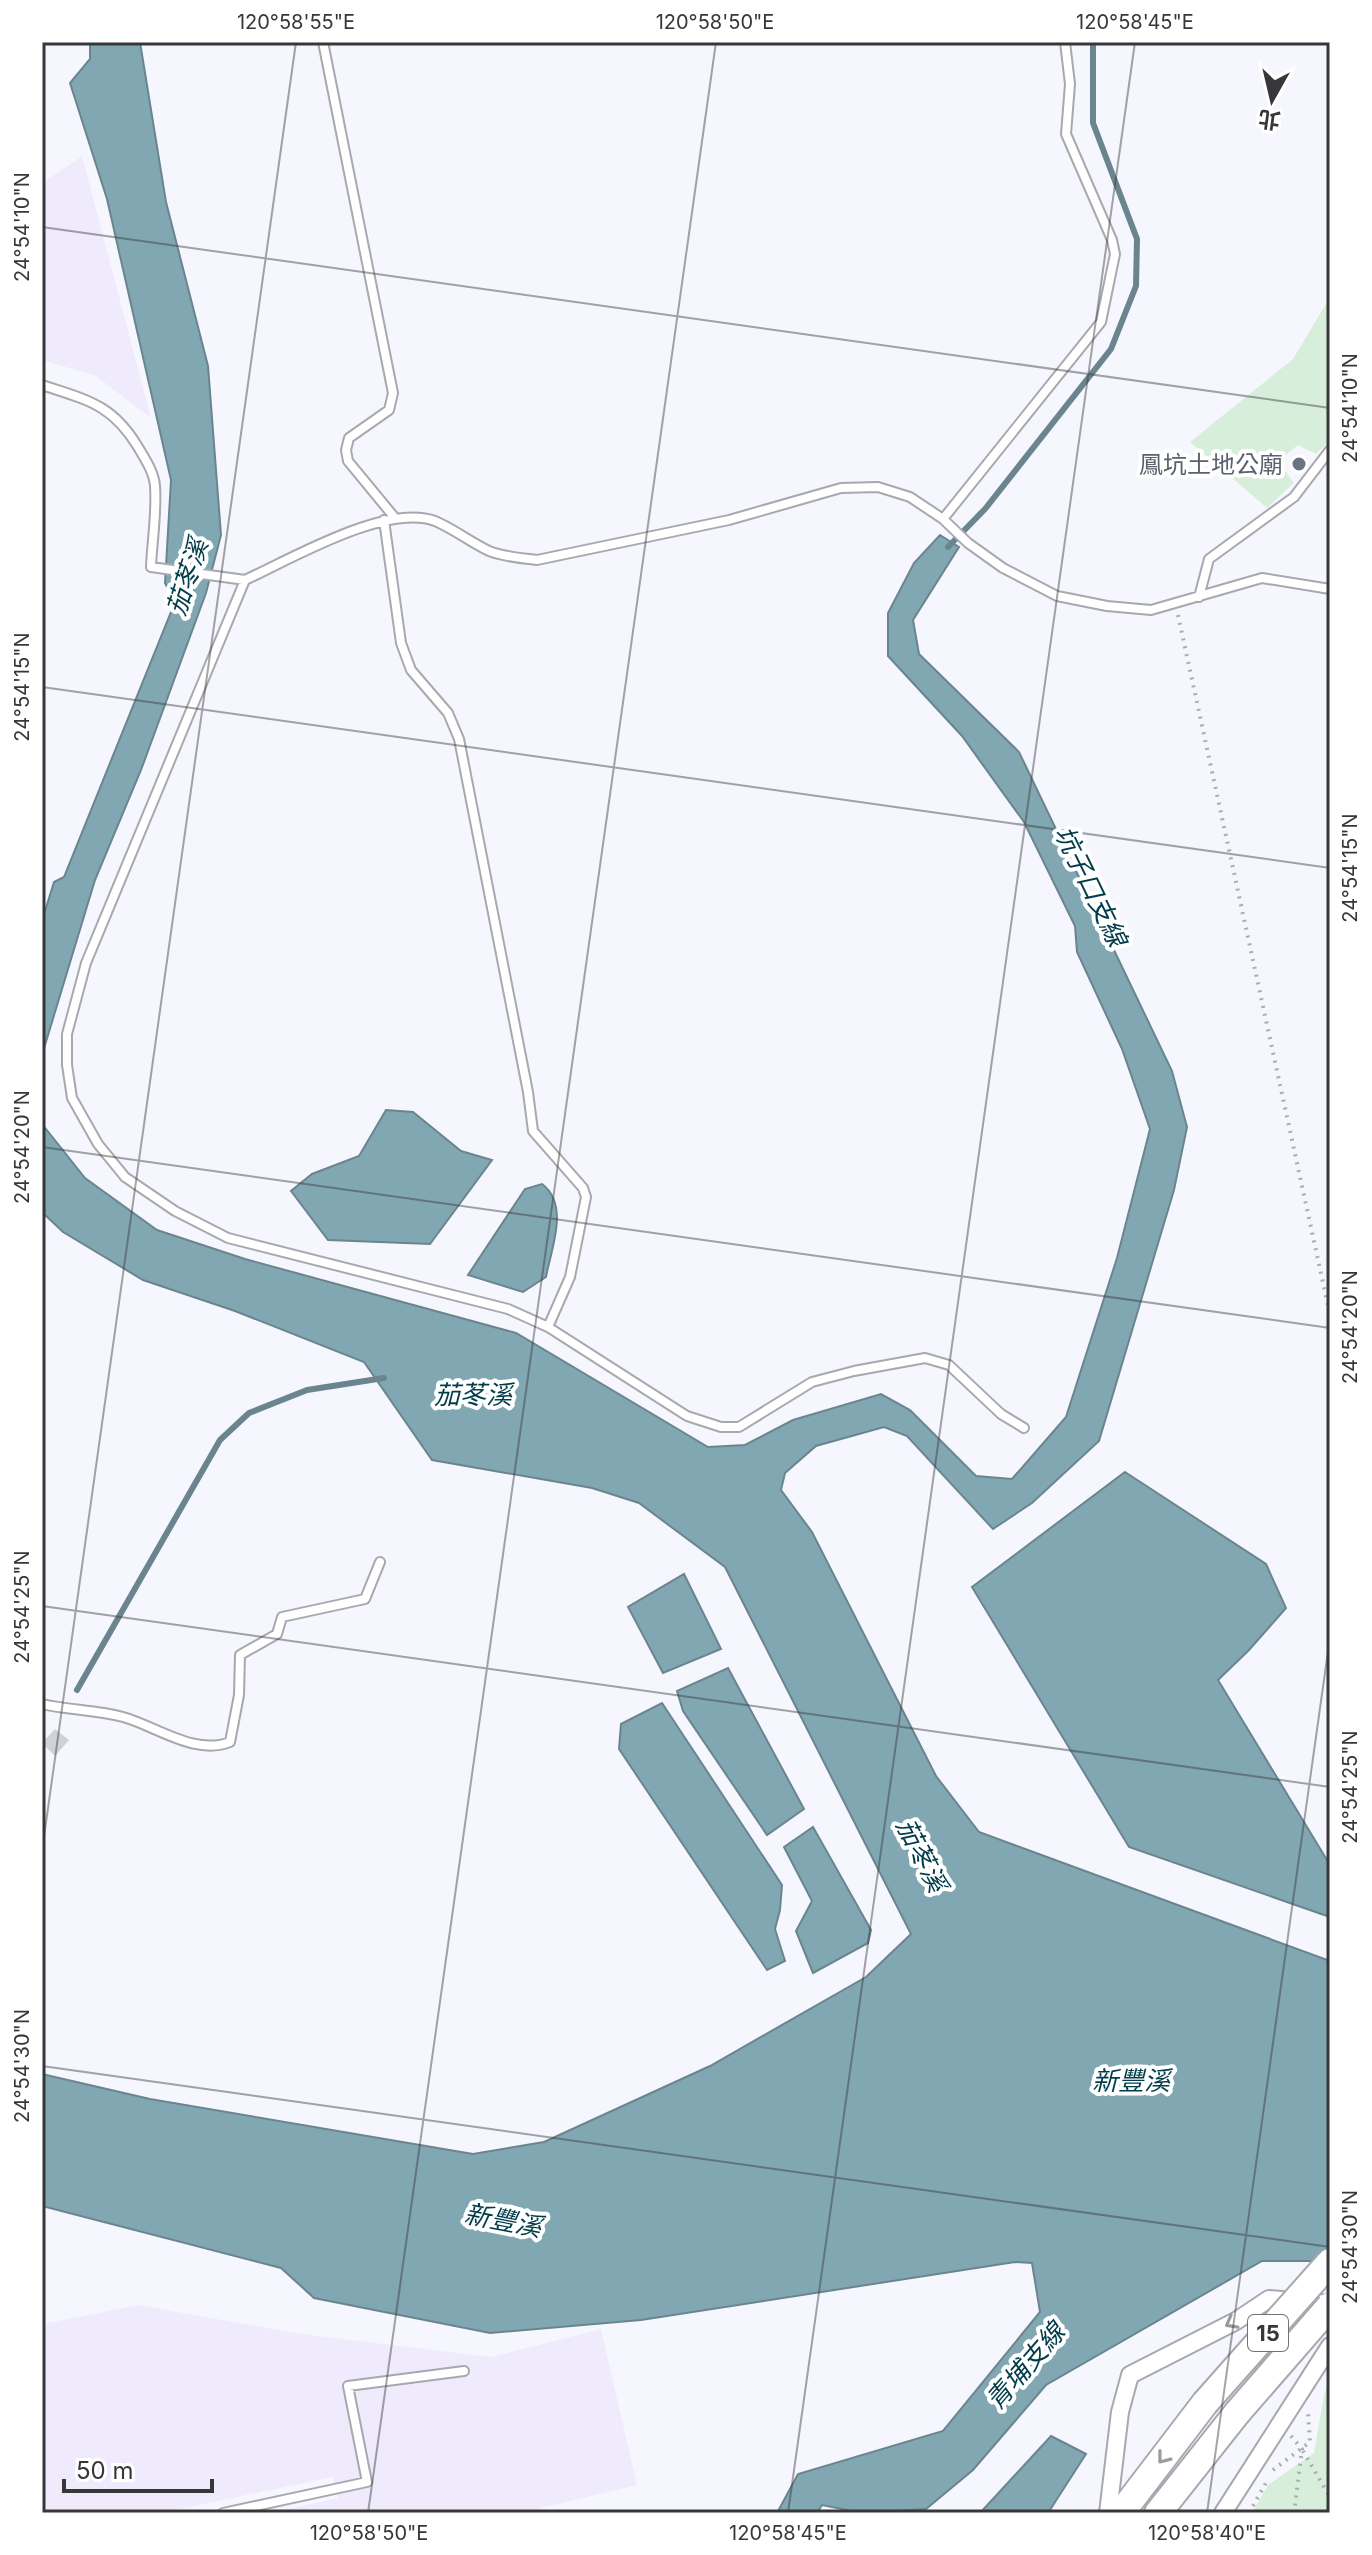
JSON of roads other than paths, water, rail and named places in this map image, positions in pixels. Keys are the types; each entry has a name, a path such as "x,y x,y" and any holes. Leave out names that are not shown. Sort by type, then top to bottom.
{"main road":[{"name":"15","path":"1121,2513 1205,2403 1330,2262"},
{"name":"15","path":"1158,2513 1322,2304"}],"street":[{"path":"1108,2513 1120,2412 1130,2375 1236,2321 1269,2299 1322,2304 1330,2339"},
{"path":"1223,2513 1330,2346"}],"lane":[{"path":"323,42 393,393 389,410 349,438 346,450 348,461 395,518"},
{"path":"943,519 1101,322 1115,254 1112,240 1066,134 1070,84 1065,42"},
{"path":"42,385 82,398 113,414 126,427 147,462 155,484 151,567 245,580 365,526 395,518 432,520 491,551 537,560 729,520 841,488 878,487 910,497 943,519 968,543 1003,568 1057,596 1151,610 1262,578 1330,589"},
{"path":"1199,597 1209,559 1294,497 1330,450"},
{"path":"384,520 401,643 411,670 448,713 459,739 533,1131 583,1188 586,1197 570,1277 548,1327"},
{"path":"245,580 86,963 67,1034 67,1065 72,1098 98,1144 125,1177 175,1211 228,1238 508,1309 548,1327 687,1416 721,1427 739,1427 812,1382 925,1358 949,1365 1001,1414 1024,1428"},
{"path":"42,1704 121,1716 193,1743 217,1747 230,1742 239,1695 240,1655 277,1634 282,1617 365,1599 380,1562"},
{"path":"223,2513 367,2482 348,2386 464,2371"}],"water":[{"name":"茄苳溪","path":"90,42 140,42 166,202 208,366 221,535 206,593 141,770 95,880 42,1055 42,921 54,882 64,877 175,602 165,583 171,480 107,199 70,83 90,59"},
{"name":"新豐溪","path":"940,535 959,547 913,620 919,654 1019,752 1172,1071 1187,1127 1174,1190 1099,1441 1032,1503 993,1529 907,1436 884,1427 816,1446 785,1473 781,1490 812,1532 936,1776 979,1832 1330,1961 1330,2261 1262,2261 1046,2385 973,2470 926,2509 862,2513 822,2505 817,2513 777,2513 798,2474 943,2431 1040,2312 1032,2263 1015,2262 641,2320 490,2333 314,2298 281,2268 42,2206 42,2074 150,2099 473,2154 544,2142 710,2066 866,1977 911,1934 725,1567 639,1503 592,1488 432,1460 364,1362 235,1311 143,1280 63,1232 42,1212 42,1124 85,1178 157,1230 245,1259 516,1333 708,1447 745,1445 793,1420 881,1394 910,1410 976,1476 1012,1479 1066,1417 1117,1258 1150,1129 1122,1049 1077,952 1075,926 1024,822 962,736 888,656 888,613 914,563"},
{"path":"386,1110 413,1112 461,1151 492,1160 430,1244 328,1240 291,1191 312,1174 359,1156"},
{"path":"542,1184 555,1203 557,1215 546,1277 523,1292 468,1275 525,1189"},
{"path":"1125,1472 1266,1564 1286,1608 1218,1680 1330,1865 1330,1917 1129,1847 972,1587"},
{"path":"684,1574 721,1649 663,1673 628,1607"},
{"path":"728,1668 804,1809 767,1835 683,1711 677,1691"},
{"path":"662,1703 782,1885 775,1929 785,1961 767,1970 619,1749 621,1724"},
{"path":"813,1827 871,1930 868,1943 813,1973 796,1931 812,1901 784,1847"},
{"path":"1051,2436 1086,2454 1048,2513 980,2513"}],"waterway":[{"name":"坑子口支線","path":"948,547 985,509 1111,349 1136,286 1137,239 1093,123 1093,42"},
{"path":"77,1690 220,1440 249,1413 307,1390 384,1378"}],"place":[{"name":"鳳坑土地公廟","path":"1299,464"}],"water label":[{"name":"青埔支線","path":"1025,2366"}]}
